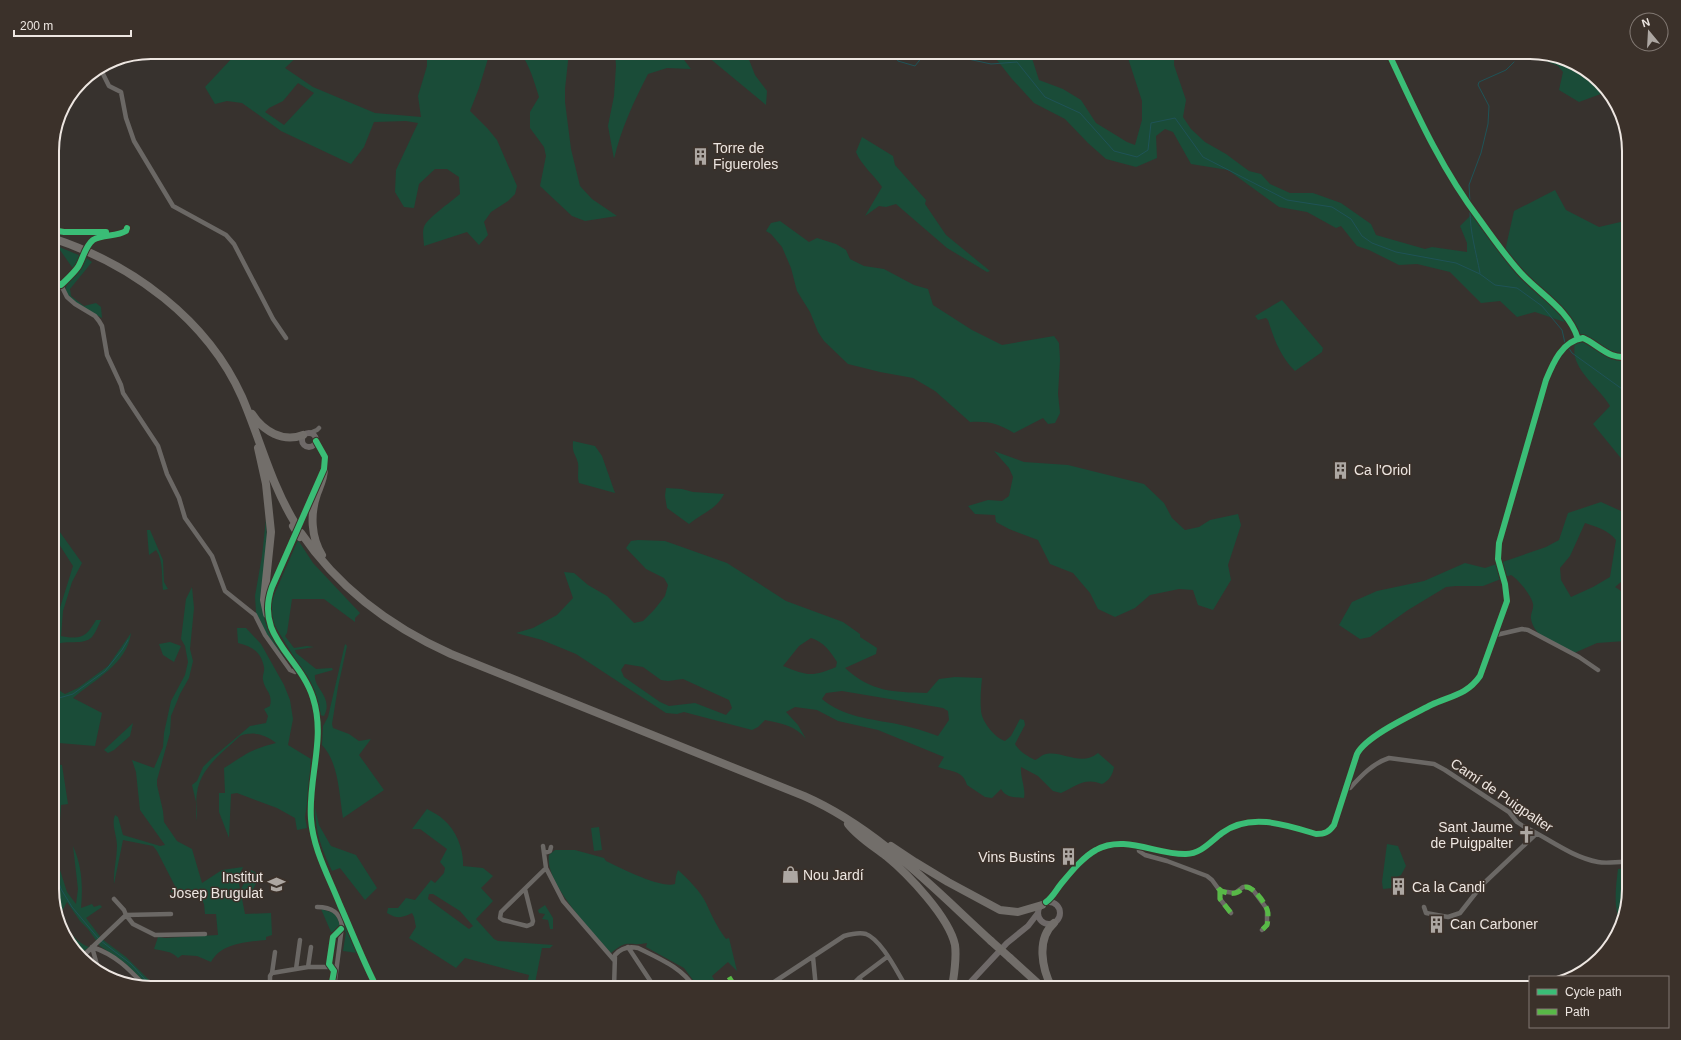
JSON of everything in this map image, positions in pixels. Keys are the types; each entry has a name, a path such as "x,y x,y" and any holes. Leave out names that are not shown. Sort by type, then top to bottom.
{"highway":[{"path":"59,241 120,267 144,282 193,325 210,345 233,380 241,397 282,499 294,524"},
{"path":"59,244 87,254 119,270 152,293 182,318 199,337 224,373 234,392 279,500 318,562 345,591 383,621 418,643 447,657 802,800 850,823 858,823 915,862 992,906 1009,912 1018,912 1042,907"},
{"path":"241,397 258,423 268,431 274,434 294,438 307,434"},
{"path":"258,448 266,484 271,532 264,600 267,614"},
{"path":"324,470 313,509 315,540 319,551 335,575"},
{"path":"301,535 335,575 358,597 386,619 414,636 438,648 818,802 850,823 882,849 1035,981"},
{"path":"850,823 853,831 870,843 905,873 946,925 955,946 953,981"},
{"path":"1049,981 1044,968 1042,950 1044,935 1047,929 1054,923"},
{"path":"1009,959 1031,981"}],"street":[{"path":"1391,59 1446,169 1475,214 1519,271 1560,310 1575,329 1575,340"},
{"path":"102,73 109,86 121,92 126,118 134,141 173,206 226,235 234,244 273,319 286,338"},
{"path":"59,284 67,297 75,304 95,316 102,326 106,355 124,393 158,446 167,474 179,498 185,518 212,556 225,590 255,615 265,635 290,670 295,672 299,670"},
{"path":"972,981 1007,944 1028,926 1042,907 1056,892 1062,882 1096,850 1113,844 1179,854 1193,853 1200,850 1223,832 1233,827 1263,822 1275,823 1316,834 1328,832 1334,825 1357,754 1367,741 1431,705 1465,692 1474,685 1480,676 1507,601 1505,584 1499,564 1499,542 1546,380 1554,359 1575,340 1583,338 1590,341 1602,351 1618,358 1622,357"},
{"path":"311,446 320,430 307,434 302,439 303,444 307,447 311,446 320,450"},
{"path":"307,434 316,439 325,458 324,470 272,587 268,602 267,614 273,632 299,670 311,692 318,720 318,741 311,809 315,841 323,864 374,981"},
{"path":"1496,635 1528,630 1579,657 1598,670"},
{"name":"Camí de Puigpalter","path":"1346,788 1350,788 1373,766 1382,760 1389,758 1434,764 1481,792 1509,812 1517,822 1536,834 1590,861 1601,863 1622,862"},
{"path":"1424,908 1426,913 1448,917 1460,912 1482,885 1536,834"},
{"path":"542,846 546,868 563,901 614,960"},
{"path":"544,853 550,851 551,847"},
{"path":"1139,847 1145,855 1167,861 1207,876 1219,890 1220,899 1231,913"},
{"path":"525,889 533,921 532,924 527,926 500,918 501,912 546,868"},
{"path":"1219,890 1235,893 1248,887 1253,890 1268,912 1267,925 1262,930"},
{"path":"1028,926 1054,923 1059,917 1056,892"},
{"path":"114,899 124,910 133,924 155,935 206,934"},
{"path":"1042,907 1054,903 1058,907"},
{"path":"316,907 325,907 336,911 341,920 342,926 335,981"},
{"path":"1042,907 1039,917 1044,923"},
{"path":"85,953 126,915 171,914"},
{"path":"778,980 844,936 857,933 873,938 902,981"},
{"path":"296,969 300,940"},
{"path":"92,947 96,963"},
{"path":"92,947 107,952 126,965 140,980"},
{"path":"308,967 311,947"},
{"path":"628,947 650,981"},
{"path":"614,981 614,960 617,953 628,947 638,948 674,965 691,981"},
{"path":"270,981 276,952"},
{"path":"813,957 815,981"},
{"path":"856,981 887,957"},
{"path":"272,973 308,967 336,967"}],"green space":[{"path":"231,59 295,59 285,68 313,87 375,113 421,117 418,96 427,66 427,59 488,59 470,111 497,140 517,186 515,194 508,201 491,212 484,222 488,235 479,245 467,232 424,246 423,231 426,223 460,194 459,177 447,169 435,169 419,184 414,208 404,207 395,192 396,170 418,123 406,121 374,122 364,147 351,164 281,131 242,103 227,101 215,104 205,87","holes":["298,83 314,93 284,125 265,112 269,108 283,101"]},
{"path":"524,59 568,59 565,102 571,149 580,186 592,199 617,216 585,221 572,216 540,186 546,156 544,147 530,128 530,112 539,97 529,68"},
{"path":"616,59 683,59 691,69 667,68 648,74 628,115 614,159 608,126 614,96"},
{"path":"710,59 749,59 755,75 767,91 766,105"},
{"path":"996,59 1032,59 1039,80 1063,89 1081,100 1096,123 1127,142 1135,145 1142,120 1142,101 1128,59 1174,59 1174,65 1186,100 1183,117 1191,129 1205,142 1226,154 1249,171 1261,174 1270,184 1290,193 1313,193 1341,203 1371,224 1376,235 1425,249 1432,247 1467,252 1467,243 1460,226 1473,213 1505,251 1514,211 1555,190 1566,210 1599,227 1622,222 1622,459 1593,424 1610,406 1581,370 1575,357 1574,350 1576,326 1535,312 1517,317 1500,301 1481,303 1450,272 1417,264 1399,265 1369,250 1357,246 1341,226 1336,228 1307,212 1279,207 1228,170 1191,164 1173,132 1165,129 1156,136 1157,158 1136,167 1106,159 1065,119 1034,103"},
{"path":"1544,60 1554,62 1576,71 1586,78 1602,94 1579,102 1559,90 1563,72 1558,66"},
{"path":"862,137 893,156 895,165 926,200 925,204 946,235 990,271 987,272 947,248 896,204 886,207 879,206 865,216 882,187 858,157 856,152"},
{"path":"780,221 809,242 817,238 836,244 846,250 850,259 864,266 884,269 914,285 928,289 933,305 972,330 1002,345 1054,336 1059,343 1060,360 1058,394 1060,413 1055,423 1048,424 1043,418 1014,433 993,423 970,422 935,391 913,378 848,364 824,341 818,332 810,312 797,291 791,268 782,247 771,234 766,231 771,223"},
{"path":"59,247 81,256 74,270"},
{"path":"85,257 92,262 70,289 71,296 84,306 96,303 101,307 102,318 79,306 69,297 66,292 66,287 70,279"},
{"path":"1282,300 1323,348 1322,352 1295,371 1281,353 1268,320 1266,318 1258,320 1255,316"},
{"path":"573,441 595,446 602,456 615,493 579,483 578,463 573,451"},
{"path":"994,451 1024,462 1068,465 1144,484 1164,503 1172,518 1185,530 1199,527 1210,520 1238,514 1241,525 1228,565 1231,580 1213,610 1198,605 1193,590 1179,589 1150,595 1135,608 1115,617 1098,609 1090,593 1073,573 1050,564 1038,540 1009,529 996,522 995,515 975,514 968,506 988,500 1002,501 1009,496 1013,477 1009,468"},
{"path":"666,488 682,489 693,492 724,494 717,504 689,524 667,508 665,496"},
{"path":"1601,502 1622,511 1622,581 1615,587 1622,592 1622,641 1597,643 1572,654 1560,649 1547,641 1533,625 1531,619 1533,606 1532,601 1524,588 1511,575 1483,586 1446,587 1408,610 1370,637 1360,639 1339,625 1352,602 1377,591 1424,581 1465,563 1485,568 1546,547 1559,540 1568,513","holes":["1585,523 1606,531 1616,540 1610,577 1571,597 1561,580 1560,568 1570,556"]},
{"path":"266,519 267,542 261,602 265,621 275,643 287,662 268,638 256,612 255,596 262,556"},
{"path":"147,530 150,530 163,560 164,582 168,589 163,590 159,554 156,550 149,555"},
{"path":"59,531 82,563 72,582 63,611 61,636 74,638 83,636 96,620 101,620 96,631 88,640 59,644 59,611 73,566 59,544"},
{"path":"298,540 313,563 360,613 355,618 355,622 324,599 292,599 287,633 285,636 294,648 307,646 314,647 295,650 296,653 316,669 332,668 333,670 315,675 315,680 327,703 324,716 320,715 314,690 272,621 271,602"},
{"path":"631,541 665,541 727,563 786,601 843,622 860,634 860,637 877,648 876,654 845,668 864,682 874,686 893,691 927,693 939,679 955,677 982,678 981,706 983,719 993,733 1001,739 1005,741 1011,736 1020,719 1024,720 1025,725 1015,744 1026,755 1035,760 1043,755 1050,754 1084,759 1098,753 1114,767 1112,775 1102,784 1090,781 1085,782 1061,793 1053,791 1038,776 1021,767 1024,798 1008,796 1001,789 992,798 985,797 967,785 963,777 956,772 938,767 944,757 878,730 838,721 817,710 795,707 786,712 798,725 806,739 793,728 765,720 758,727 752,730 684,712 677,714 666,713 576,654 542,640 516,633 533,628 557,615 573,598 564,572 574,573 588,585 607,596 634,623 643,621 665,596 668,585 664,578 646,569 626,548","holes":["811,638 823,644 837,662 836,667 815,674 810,674 798,672 783,666 799,646","625,664 643,667 661,680 668,681 683,679 729,700 732,708 726,715 695,703 669,706 660,702 624,677 621,670","842,691 943,708 948,711 949,720 938,736 907,726 848,714 822,699 826,693"]},
{"path":"192,587 194,608 190,649 193,661 189,678 180,694 171,716 170,733 157,780 164,822 177,841 192,849 202,883 222,870 243,867 238,879 245,914 271,913 272,935 266,937 266,940 242,943 228,947 215,956 211,962 197,956 182,955 178,958 170,953 154,949 158,937 165,938 218,935 216,914 205,914 204,904 199,894 171,892 171,889 176,888 153,846 123,840 114,884 117,846 114,826 115,815 118,817 123,835 160,846 165,845 140,810 136,772 132,760 154,768 163,747 164,733 171,701 185,675 188,662 185,646 181,639 186,599"},
{"path":"237,628 246,628 261,644 284,685 290,700 293,719 288,745 311,759 309,791 305,817 307,828 297,830 295,818 277,808 237,793 231,794 229,838 219,812 219,793 225,793 224,768 251,751 276,743 268,737 259,734 245,734 240,736 207,768 199,784 197,793 196,821 196,802 192,785 197,781 203,767 250,726 266,723 268,716 264,709 270,706 271,702 270,695 263,680 264,669 261,657 252,648 238,643"},
{"path":"131,633 123,654 116,662 100,678 73,698 102,713 95,746 59,743 59,688 65,694 78,688 108,666"},
{"path":"170,642 181,646 174,662 163,655 159,644"},
{"path":"345,644 347,646 338,687 332,724 333,728 349,734 359,741 371,739 359,755 384,790 343,818 335,770 328,752 322,745 323,726 328,717"},
{"path":"133,723 130,736 114,750 108,753 104,750"},
{"path":"59,765 62,765 68,804 61,805 59,823"},
{"path":"315,807 319,825 331,846 356,855 377,888 365,900 340,868 332,871 325,855 316,825"},
{"path":"427,809 436,814 448,824 456,835 461,847 463,866 483,868 493,876 481,888 493,901 476,919 494,939 498,941 553,945 550,948 542,948 535,981 519,981 528,980 529,975 465,958 456,968 409,938 416,927 412,913 400,917 387,913 388,908 398,908 406,898 415,900 431,880 435,883 444,873 445,868 440,862 447,849 420,829 412,829","holes":["429,894 433,894 460,911 473,926 469,929 428,899"]},
{"path":"599,827 602,850 594,851 591,828"},
{"path":"1387,844 1398,846 1406,866 1401,875 1393,879 1392,888 1383,889 1382,882"},
{"path":"73,846 81,876 81,908 92,904 94,907 100,905 102,907 86,918 102,939 126,957 150,981 142,980 125,963 100,946 67,902 62,911 63,915 59,895 59,867 67,892 76,904 78,889"},
{"path":"555,850 575,850 604,858 606,861 631,873 651,881 669,885 675,884 678,870 701,894 720,930 726,939 729,938 737,971 728,962 712,976 715,981 694,981 684,968 646,947 647,943 625,944 611,953 571,907 562,893 549,866 549,855"},
{"path":"1618,869 1622,869 1622,889 1618,916 1616,909 1616,889"},
{"path":"251,870 260,875 251,894 241,889"},
{"path":"545,905 553,918 553,929 550,929 548,920 542,919 545,914 539,913 538,910"},
{"path":"321,909 334,913 336,916 339,927 336,932 331,932"},
{"path":"346,924 358,953 343,951 346,932 344,931 344,925"},
{"path":"69,930 79,941 89,947 84,951 77,944"}],"waterway":[{"path":"897,59 898,61 915,66 920,59"},
{"path":"968,59 991,64 1017,62 1045,97 1080,113 1114,151 1137,157 1148,150 1151,123 1175,118 1203,157 1287,200 1332,207 1351,219 1362,236 1372,243 1396,252 1456,263 1480,274 1495,285 1517,288 1542,306 1562,330 1565,343"},
{"path":"1470,202 1469,185 1481,153 1488,124 1489,106 1478,85 1479,82 1506,70 1514,62"},
{"path":"1470,211 1472,234 1480,273"},
{"path":"1568,347 1572,353 1622,389"},
{"path":"59,698 73,694 105,671 128,640"},
{"path":"59,883 72,907 98,938"},
{"path":"101,941 131,964 146,981"}],"marked path":[{"path":"1218,888 1225,892 1231,893 1238,892 1246,887 1253,890 1260,897 1268,913 1267,925 1262,930"},
{"path":"1220,891 1220,899 1231,913"},
{"path":"729,977 732,981"}],"cycle path":[{"path":"1391,59 1408,96 1441,160 1466,201 1519,271 1568,319 1574,328 1578,339"},
{"path":"59,284 61,285 78,267 86,249 93,240 122,233 126,231 127,228"},
{"path":"59,231 106,232"},
{"path":"1046,902 1082,861 1091,853 1107,846 1129,844 1164,852 1186,854 1196,852 1222,833 1244,823 1269,822 1316,834 1324,833 1330,829 1334,825 1357,754 1362,747 1379,733 1402,720 1431,705 1464,691 1480,676 1507,601 1505,584 1498,559 1499,543 1546,380 1555,360 1569,343 1583,338 1605,352 1622,357"},
{"path":"316,441 325,457 324,469 272,587 268,604 269,620 281,646 299,670 307,683 313,698 317,713 318,728 311,804 312,830 322,863 374,981"},
{"path":"332,981 334,971 329,964 333,937 341,929"}],"place":[{"name":"Torre de Figueroles","path":"700,156"},
{"name":"Ca l'Oriol","path":"1341,470"},
{"name":"Sant Jaume de Puigpalter","path":"1526,835"},
{"name":"Vins Bustins","path":"1068,857"},
{"name":"Nou Jardí","path":"790,875"},
{"name":"Institut Josep Brugulat","path":"276,885"},
{"name":"Ca la Candi","path":"1399,887"},
{"name":"Can Carboner","path":"1437,924"}]}
